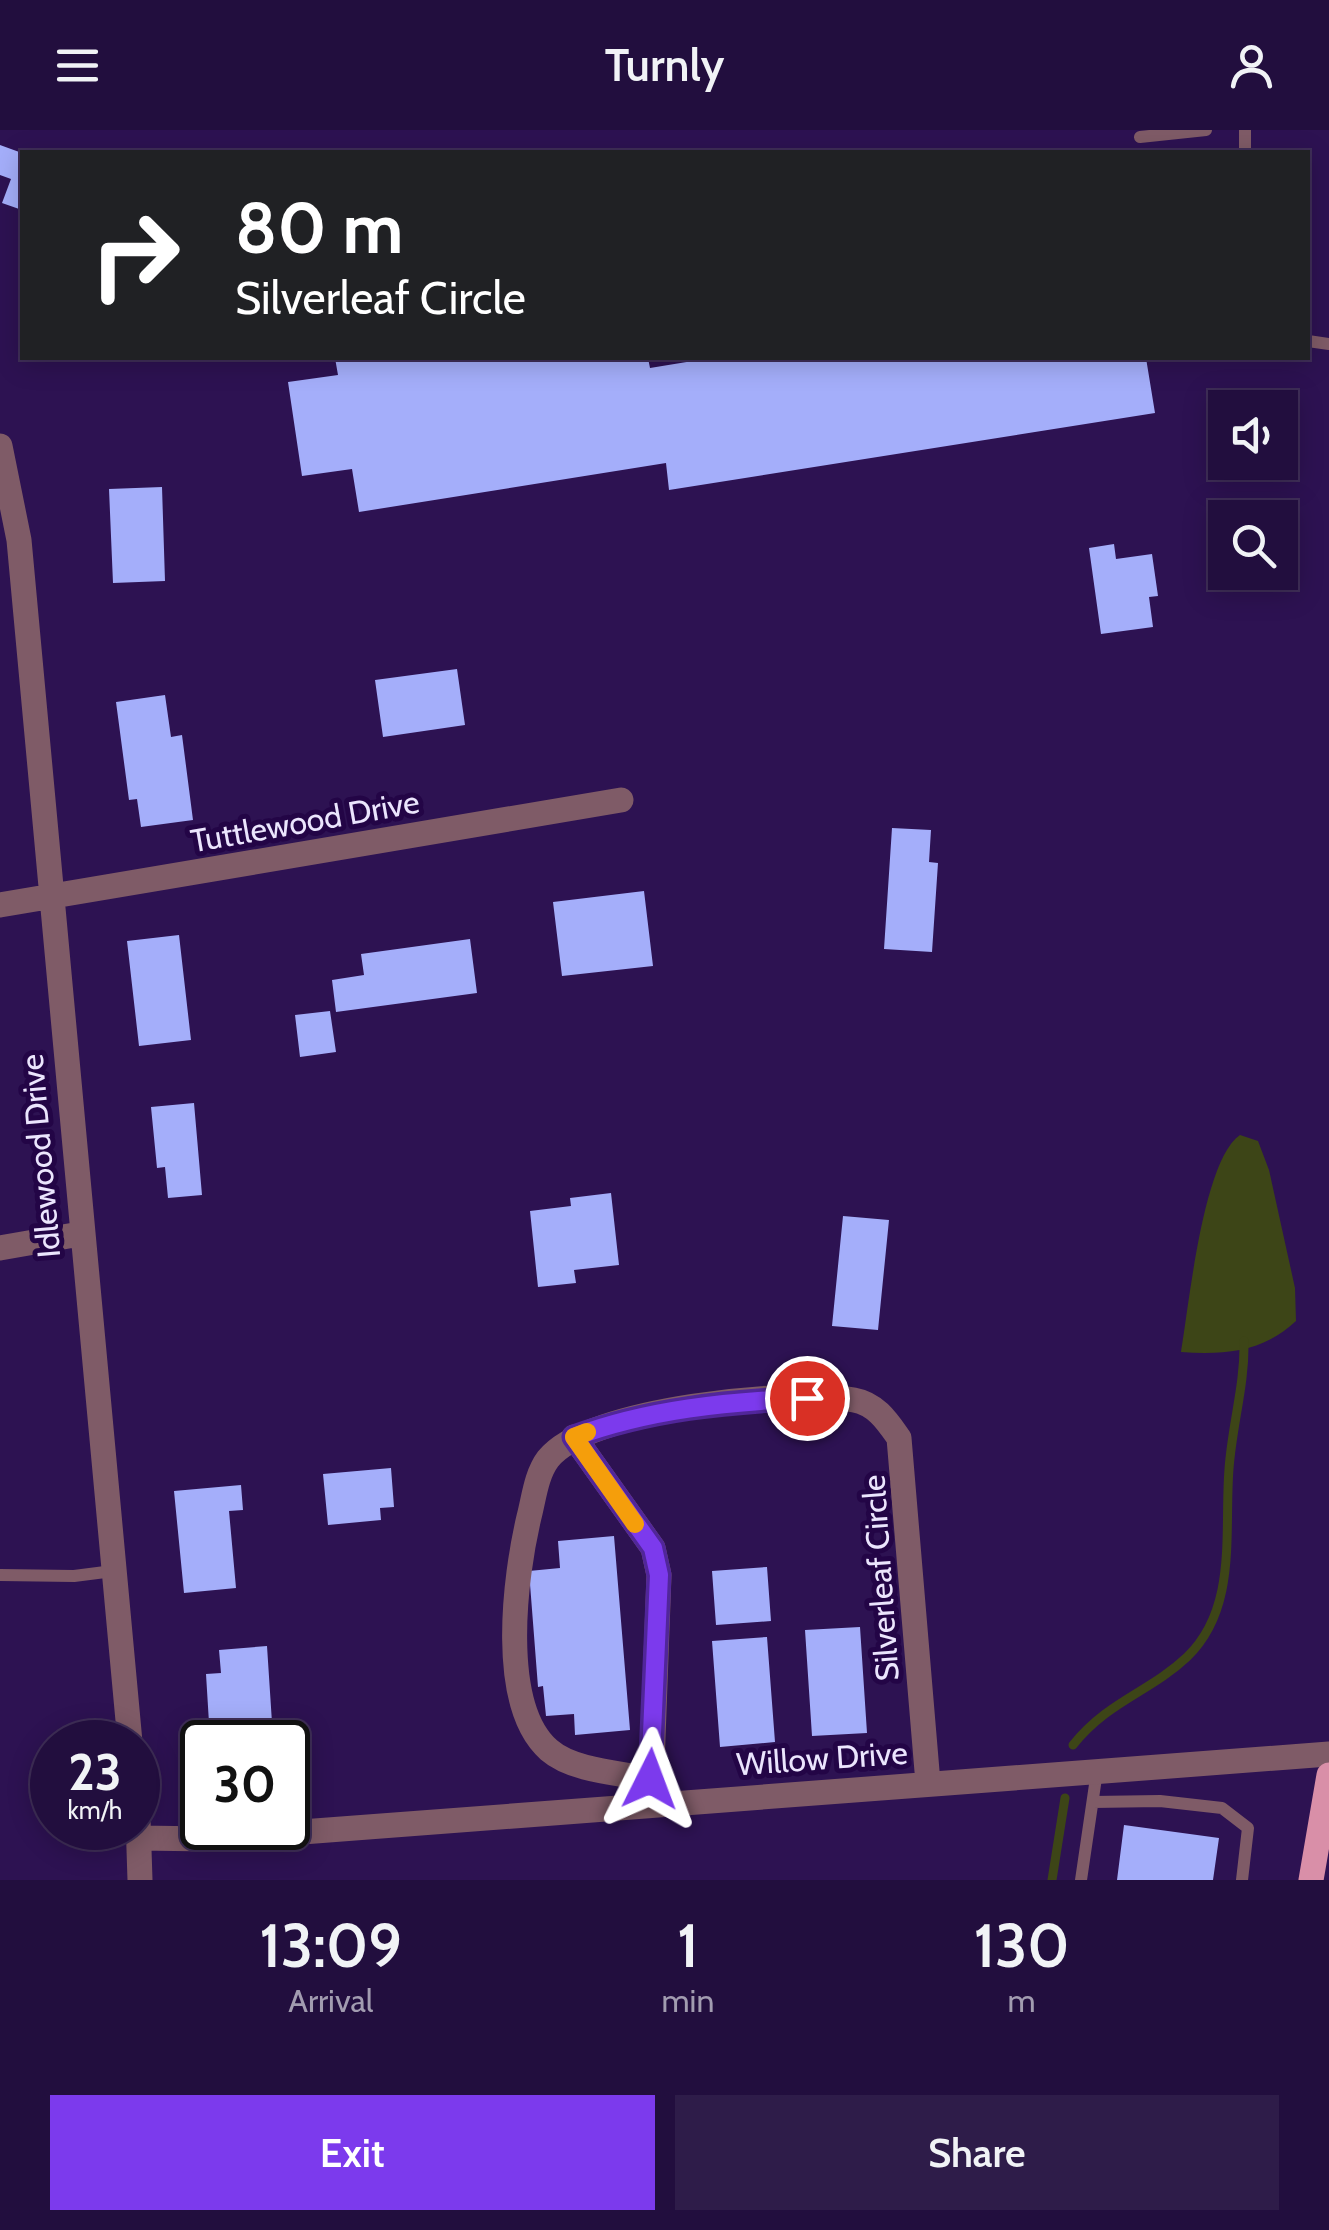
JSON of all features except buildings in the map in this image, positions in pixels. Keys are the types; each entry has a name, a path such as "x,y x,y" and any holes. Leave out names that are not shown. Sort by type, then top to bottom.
{"main road":[{"path":"1311,1880 1329,1774"}],"street":[{"name":"Idlewood Drive","path":"0,446 19,540 128,1720"},
{"name":"Tuttlewood Drive","path":"0,904 622,800"},
{"path":"0,1248 80,1234"},
{"name":"Silverleaf Circle","path":"651,1791 550,1752 530,1726 515,1650 517,1569 538,1478 548,1459 574,1437 621,1420 716,1403 807,1398 857,1400 882,1414 899,1438 928,1783"},
{"path":"574,1437 653,1548 659,1575 651,1791"},
{"name":"Willow Drive","path":"160,1831 210,1839 651,1791 928,1783 1329,1754"},
{"path":"139,1850 140,1880"}],"lane":[{"path":"1140,137 1206,130"},
{"path":"0,1575 6,1578 113,1571"},
{"path":"1082,1880 1097,1771"},
{"path":"1093,1802 1160,1801 1222,1808 1248,1828 1242,1880"}],"shaded area":[{"path":"1240,1135 1258,1141 1269,1170 1295,1288 1296,1321 1270,1339 1243,1349 1181,1352 1207,1202 1227,1150"}],"waterway":[{"path":"1073,1745 1100,1718 1187,1657 1214,1616 1225,1568 1229,1469 1244,1341"},
{"path":"1052,1880 1065,1798"}],"slow traffic":[{"path":"587,1432 574,1437 635,1524"}],"route":[{"path":"650,1779 659,1575 653,1548 574,1437 621,1420 716,1403 807,1398"}]}
